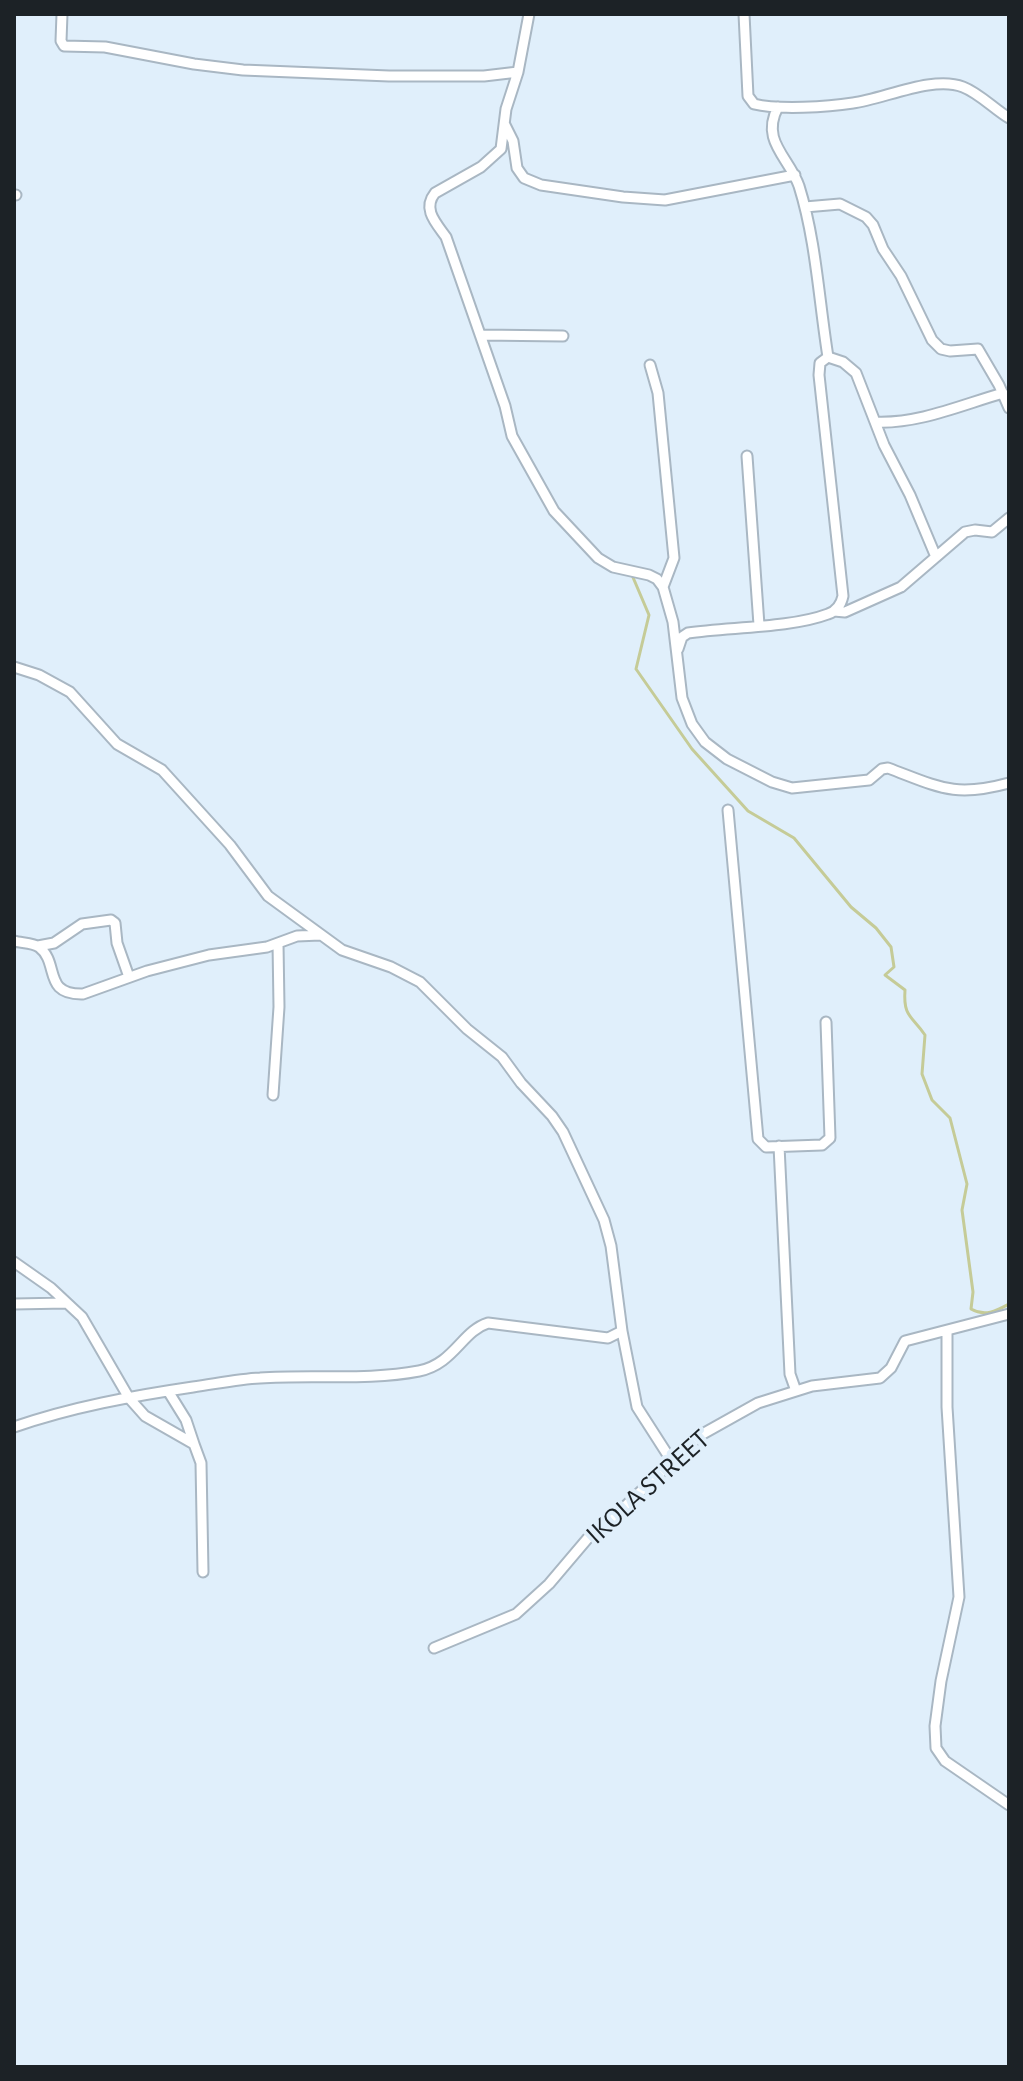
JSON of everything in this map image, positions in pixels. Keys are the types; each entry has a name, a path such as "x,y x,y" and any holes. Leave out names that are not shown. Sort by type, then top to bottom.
{"street":[{"path":"62,14 61,41 64,46 128,51 194,64 243,70 362,76 484,76 518,72"},
{"path":"529,14 518,72 509,93 501,149 493,159 439,190 430,199 431,215 446,237 505,406 512,436 554,511 598,558 613,567 649,575 663,587 673,622 682,698 692,724 705,742 727,759 772,782 792,788 869,780 888,768 928,785 956,792 1009,783"},
{"path":"744,14 748,96 754,104 778,107 854,103 923,87 952,84 969,91 1009,118"},
{"path":"778,107 772,120 773,134 782,159 795,175 805,207 828,357"},
{"path":"503,122 513,141 517,168 524,178 541,185 665,200 795,175"},
{"path":"805,207 840,204 866,217 901,276 932,340 941,349 950,351 978,349 1009,408"},
{"path":"481,335 563,336"},
{"path":"828,357 843,362 856,373 936,557"},
{"path":"828,357 820,363 819,375 843,588 841,604 834,611"},
{"path":"650,365 658,393 674,558 663,587"},
{"path":"875,422 897,423 918,419 1003,393"},
{"path":"747,456 759,625"},
{"path":"676,653 682,637 688,633 797,620 834,611 845,612 901,587 965,532 992,532 1009,518"},
{"path":"14,667 39,675 70,692 117,744 162,770 230,845 257,886 320,935 342,950 391,967 420,982 467,1029 502,1057 552,1116 563,1132 604,1220 637,1407 671,1460"},
{"path":"728,810 758,1139 766,1147 822,1145 830,1138 826,1022"},
{"path":"14,941 38,946 54,943 82,924 111,920 115,923 117,943 129,977"},
{"path":"38,946 60,989 83,994 129,977 209,955 278,943 297,936 320,935"},
{"path":"273,1095 279,1007 278,943"},
{"path":"779,1146 790,1374 796,1391"},
{"path":"14,1262 51,1288 82,1317 129,1398 145,1416 194,1444"},
{"path":"14,1304 66,1303"},
{"name":"IKOLA STREET","path":"434,1648 516,1614 549,1584 588,1538 671,1460 699,1436 744,1409 812,1386 880,1378 891,1368 905,1341 1009,1314"},
{"path":"14,1427 80,1407 258,1378 377,1377 423,1370 439,1364 478,1328 488,1323 608,1338 622,1331"},
{"path":"947,1331 947,1407 959,1597 941,1681 935,1726 936,1748 945,1761 1009,1805"},
{"path":"168,1391 186,1420 201,1463 203,1572"}],"waterway":[{"path":"632,575 649,615 636,669 692,749 748,811 794,838 851,907 876,928 891,947 894,967 885,975 905,990 909,1016 925,1035 922,1074 932,1100 950,1118 967,1184 962,1210 973,1292 971,1309 986,1313 1009,1304"}]}
